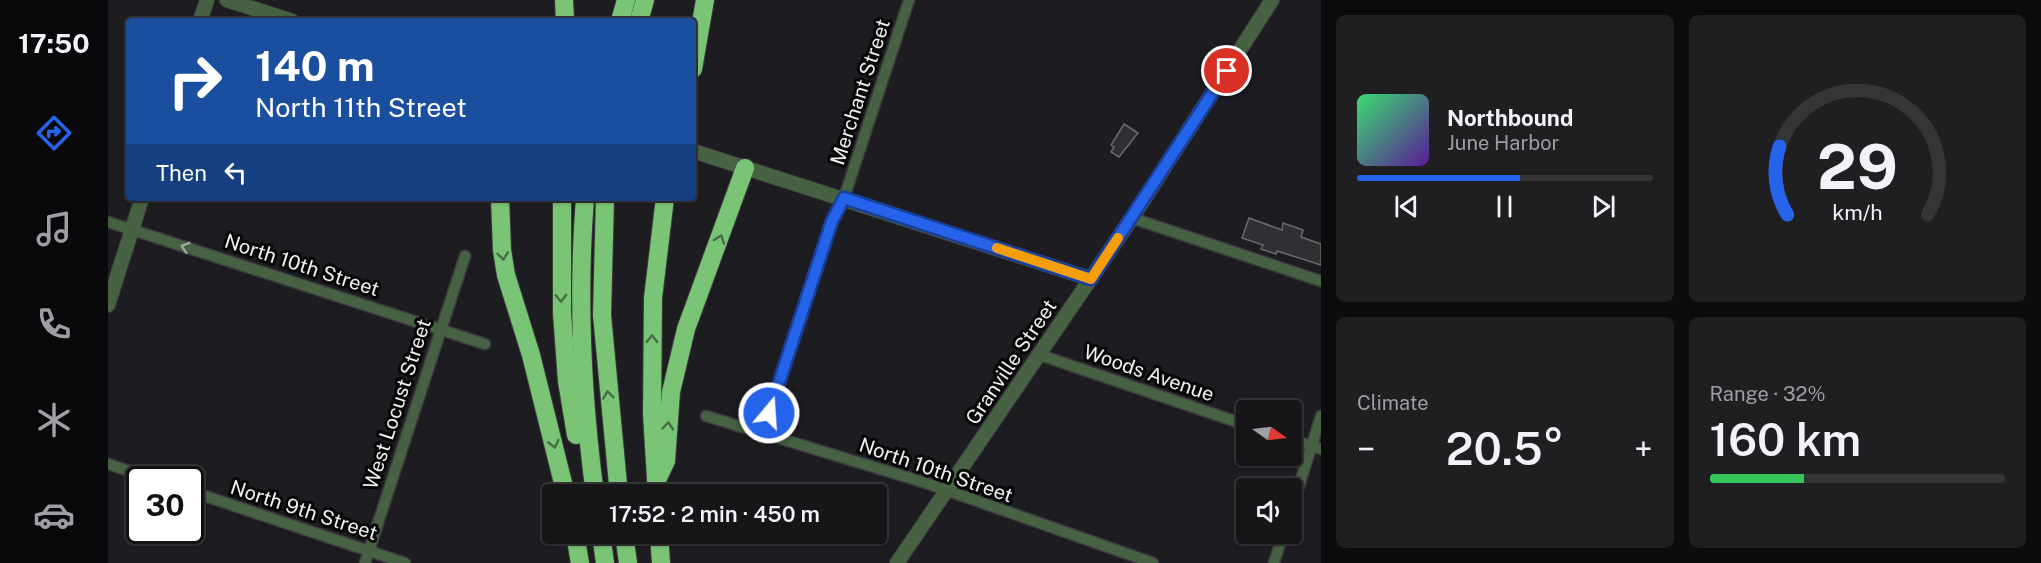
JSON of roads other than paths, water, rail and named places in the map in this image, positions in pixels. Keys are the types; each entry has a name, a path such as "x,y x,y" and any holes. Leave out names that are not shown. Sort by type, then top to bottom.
{"highway":[{"path":"564,0 565,18"},
{"path":"621,18 626,0"},
{"path":"640,18 645,0"},
{"path":"696,52 705,0"},
{"path":"657,484 666,461 671,392 686,329 746,168"},
{"path":"500,201 506,275 531,355 563,484"},
{"path":"562,201 561,278 567,381 575,431 593,484"},
{"path":"585,201 580,300 585,419 594,484"},
{"path":"605,201 602,315 618,484"},
{"path":"656,484 652,414 653,298 665,201"},
{"path":"577,544 580,563"},
{"path":"602,544 605,563"},
{"path":"625,544 628,563"},
{"path":"660,544 661,563"}],"street":[{"path":"201,18 207,0"},
{"path":"227,0 283,18"},
{"name":"Merchant Street","path":"762,434 832,221 844,198 909,0"},
{"name":"Granville Street","path":"897,563 1132,218 1272,0"},
{"path":"696,152 1091,279"},
{"path":"108,305 141,201"},
{"path":"1132,218 1321,281"},
{"name":"North 10th Street","path":"108,222 485,344"},
{"name":"West Locust Street","path":"364,563 465,256"},
{"name":"Woods Avenue","path":"1040,355 1236,422"},
{"name":"North 10th Street","path":"706,416 946,490 1153,563"},
{"path":"1302,483 1316,448 1321,416"},
{"path":"108,464 126,470"},
{"name":"North 9th Street","path":"204,497 405,563"},
{"path":"1274,563 1280,544"}]}
